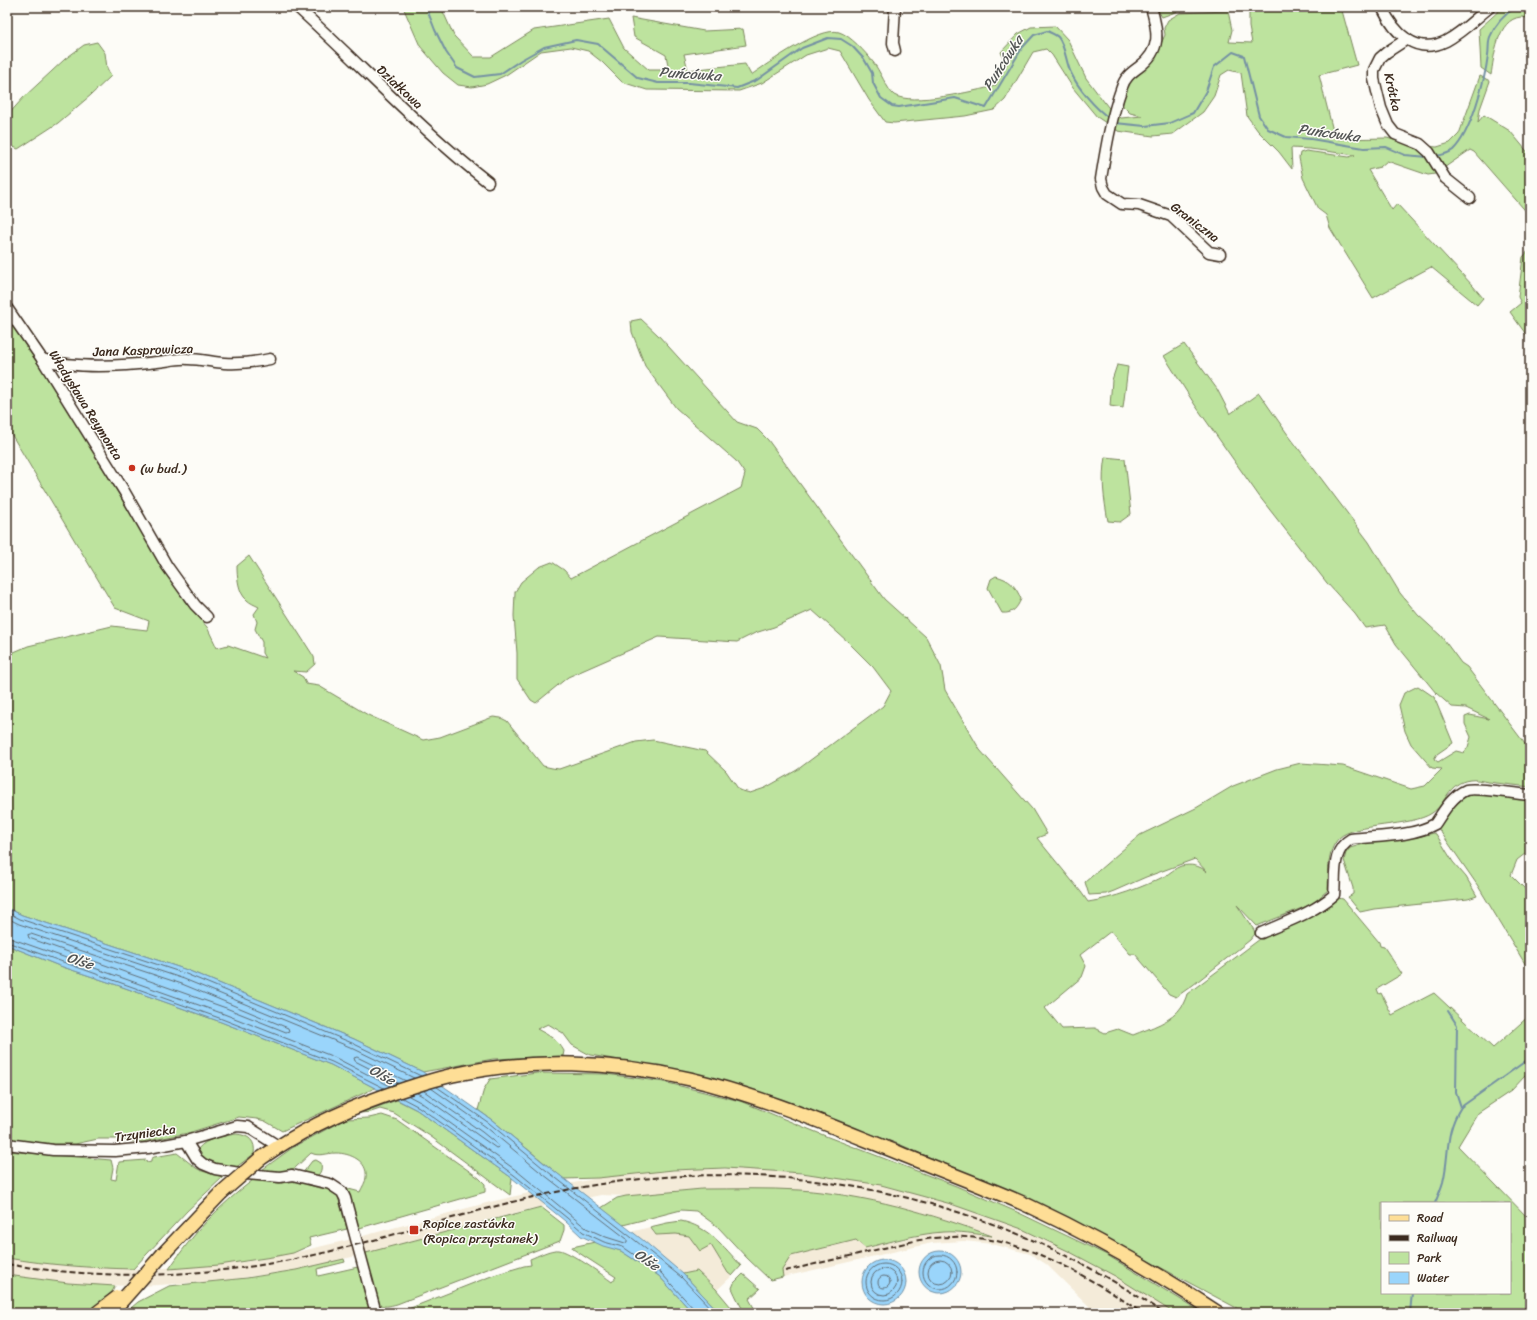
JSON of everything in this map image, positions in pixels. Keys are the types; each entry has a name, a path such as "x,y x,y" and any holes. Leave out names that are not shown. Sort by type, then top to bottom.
{"main road":[{"path":"111,1313 163,1254 221,1192 278,1146 312,1126 363,1103 411,1086 451,1075 504,1067 574,1064 629,1069 671,1075 713,1085 811,1118 1027,1206 1122,1254 1218,1313"},
{"path":"97,1313 144,1276"},
{"path":"106,1313 144,1276"}],"street":[{"name":"Działkowa","path":"297,7 413,117 467,166 488,182"},
{"path":"894,7 893,43 895,51"},
{"name":"Graniczna","path":"1151,7 1158,31 1156,45 1149,59 1126,79 1121,89 1110,128 1101,179 1102,187 1107,194 1122,204 1139,205 1171,216 1209,252 1220,254"},
{"path":"1382,7 1393,26 1407,39 1424,46 1441,43 1462,30 1490,7"},
{"name":"Krótka","path":"1407,39 1380,58 1374,70 1374,79 1381,108 1388,125 1395,134 1420,144 1428,152 1445,178 1470,198"},
{"name":"Władysława Reymonta","path":"7,308 42,359 124,491 167,566 196,605 208,617"},
{"name":"Jana Kasprowicza","path":"42,359 81,365 122,365 178,359 225,363 270,359"},
{"path":"1261,933 1292,920 1324,903 1334,895 1336,859 1342,845 1351,839 1416,832 1431,826 1454,799 1467,790 1499,791 1530,795"},
{"name":"Trzyniecka","path":"7,1144 53,1150 115,1151 148,1148 186,1141 237,1126 248,1127 278,1146"},
{"path":"186,1141 197,1159 203,1164 215,1169 273,1176 292,1175 330,1184 342,1192 345,1198 376,1313"}],"shaded area":[{"path":"698,1169 750,1169 828,1176 881,1185 951,1204 1022,1229 1068,1251 1115,1276 1174,1313 1096,1313 1046,1264 1030,1254 992,1244 964,1241 932,1243 783,1277 781,1270 791,1256 856,1240 865,1248 922,1235 944,1232 990,1235 946,1220 900,1207 851,1197 800,1190 702,1189 626,1196 601,1195 526,1210 352,1257 296,1270 221,1281 142,1286 91,1285 43,1281 7,1275 7,1258 69,1266 142,1269 192,1267 245,1262 293,1253 348,1240 490,1202 559,1186 598,1178 647,1172"},
{"path":"650,1227 654,1234 676,1234 689,1236 700,1251 711,1245 728,1273 732,1276 717,1290 697,1271 683,1274 631,1232"}],"green space":[{"path":"403,7 441,7 454,36 474,57 491,57 534,30 609,19 624,48 649,70 669,70 666,55 634,37 631,18 704,31 743,29 746,45 684,54 688,70 745,64 751,75 795,47 820,34 839,32 853,40 866,54 875,65 894,95 914,99 943,96 995,86 1006,64 1001,52 1018,34 1031,27 1055,26 1068,40 1086,78 1108,107 1121,118 1142,116 1130,113 1123,106 1122,97 1129,82 1152,63 1165,35 1164,28 1168,20 1180,13 1228,11 1232,30 1229,42 1252,43 1249,27 1249,7 1341,7 1357,65 1319,75 1333,131 1338,139 1387,138 1412,145 1437,147 1450,143 1459,134 1480,76 1490,81 1480,109 1478,122 1484,115 1510,131 1530,155 1530,216 1474,152 1470,150 1435,174 1428,175 1387,161 1380,167 1368,170 1392,210 1397,204 1483,298 1477,305 1431,267 1373,298 1330,228 1326,215 1318,209 1303,178 1299,158 1300,153 1306,151 1349,157 1355,155 1291,148 1292,169 1279,152 1258,131 1247,116 1241,73 1229,70 1221,75 1214,96 1203,112 1173,134 1153,136 1118,131 1097,117 1073,88 1052,55 1046,49 1033,52 1005,100 994,110 965,116 894,123 885,122 869,100 840,51 828,48 806,55 762,83 739,91 647,90 622,82 602,62 588,51 571,47 541,51 506,75 487,84 472,87 458,85 443,73 420,46"},
{"path":"1156,7 1181,7 1181,10 1162,17"},
{"path":"1503,7 1530,7 1530,19 1521,17 1513,19 1502,31 1495,49 1491,75 1481,68 1479,29"},
{"path":"97,42 105,53 107,68 111,76 58,123 18,149 7,144 7,116 24,97 65,59 84,45"},
{"path":"1530,249 1530,340 1510,312 1521,303 1518,297 1523,257"},
{"path":"7,317 43,371 185,602 207,627 217,648 228,645 265,658 262,653 262,642 255,629 257,622 254,614 259,607 244,597 240,589 238,579 237,566 249,556 314,657 315,664 306,672 293,671 303,677 306,684 319,686 368,715 423,740 440,737 493,717 501,718 507,721 543,766 559,769 636,742 653,740 705,751 726,771 739,790 750,793 765,788 797,770 883,706 891,691 873,667 847,641 812,610 774,627 755,633 737,642 659,637 568,677 536,703 531,700 517,679 517,653 514,616 515,592 521,582 539,567 552,562 564,570 571,578 741,488 745,474 736,461 676,408 645,366 632,332 631,321 641,319 658,335 737,422 757,429 768,440 884,599 926,637 941,666 945,690 980,750 1032,809 1047,834 1037,838 1088,902 1108,898 1146,885 1181,866 1195,866 1207,872 1195,859 1106,894 1089,895 1085,882 1140,835 1196,808 1233,786 1277,769 1301,763 1343,766 1411,789 1425,786 1442,769 1432,768 1411,744 1405,731 1399,705 1404,693 1418,686 1434,697 1453,743 1437,754 1434,759 1438,762 1456,751 1464,753 1468,747 1471,737 1465,724 1465,717 1470,715 1489,719 1466,708 1452,707 1436,693 1396,644 1385,625 1365,628 1355,614 1327,583 1259,496 1195,405 1164,356 1184,344 1217,389 1230,414 1259,393 1286,432 1369,542 1400,593 1418,615 1441,636 1461,663 1467,667 1525,744 1530,746 1530,787 1474,780 1462,782 1452,789 1437,809 1423,817 1411,821 1370,827 1346,833 1339,838 1332,849 1329,862 1328,890 1312,904 1257,926 1237,905 1254,930 1255,934 1250,940 1176,997 1169,994 1135,954 1130,954 1111,931 1080,955 1086,966 1082,977 1045,1008 1062,1029 1095,1028 1105,1033 1118,1029 1133,1035 1160,1024 1173,1016 1182,1006 1187,994 1260,939 1338,898 1343,899 1379,942 1380,946 1384,947 1402,974 1377,989 1379,994 1381,993 1392,1015 1434,993 1493,1048 1530,1015 1530,1080 1525,1076 1511,1091 1478,1113 1458,1146 1530,1220 1530,1313 1246,1313 1064,1216 901,1145 775,1099 677,1070 590,1055 572,1045 563,1033 548,1024 537,1029 559,1044 564,1051 563,1056 493,1059 423,1072 354,1039 187,970 22,915 7,908 7,655 28,646 112,626 147,630 149,621 115,608 7,427"},
{"path":"1117,365 1128,367 1123,408 1110,406 1112,380"},
{"path":"1105,457 1125,459 1131,514 1120,522 1108,521 1105,505 1103,473"},
{"path":"996,576 1005,579 1017,590 1021,599 1016,608 1012,611 1002,613 988,588 991,579"},
{"path":"1468,792 1530,798 1530,850 1517,860 1511,875 1530,894 1530,972 1478,886 1438,828 1438,824 1461,796"},
{"path":"1434,833 1453,862 1466,877 1477,896 1468,899 1374,909 1360,912 1348,897 1353,894 1353,888 1344,860 1346,853 1350,848 1367,843 1417,837"},
{"path":"7,945 57,965 221,1022 331,1065 375,1088 282,1131 265,1121 239,1117 188,1133 143,1142 120,1139 98,1139 75,1144 54,1144 7,1139"},
{"path":"537,1073 606,1074 664,1082 740,1101 828,1137 956,1186 1017,1212 1107,1255 1203,1313 1174,1313 1115,1276 1022,1229 951,1204 881,1185 802,1173 725,1168 673,1170 598,1178 564,1179 478,1110 484,1089 490,1079"},
{"path":"397,1100 417,1110 512,1178 510,1195 430,1136 394,1113 380,1109 360,1113"},
{"path":"382,1115 397,1120 479,1178 485,1184 485,1192 356,1229 341,1187 360,1192 365,1181 366,1171 361,1162 352,1156 341,1153 320,1155 311,1153 295,1168 280,1172 259,1172 292,1148 346,1119 369,1118"},
{"path":"236,1134 248,1137 253,1142 254,1154 235,1168 208,1162 198,1153 198,1149 201,1145 210,1140"},
{"path":"7,1151 111,1160 113,1168 111,1179 116,1180 119,1162 146,1160 147,1162 151,1161 154,1157 177,1153 196,1168 223,1177 187,1211 133,1269 38,1263 7,1258"},
{"path":"316,1160 321,1163 321,1171 316,1177 302,1174 312,1161"},
{"path":"253,1180 279,1183 298,1181 316,1187 328,1187 337,1193 347,1229 309,1238 311,1245 293,1253 219,1265 169,1269 188,1243 207,1221"},
{"path":"702,1189 788,1189 825,1192 898,1206 992,1236 961,1232 943,1232 913,1236 865,1248 856,1240 791,1256 782,1270 783,1277 770,1280 718,1227 696,1211 681,1210 623,1225 601,1208 617,1198 626,1196"},
{"path":"541,1207 564,1225 564,1230 560,1241 397,1304 384,1306 377,1303 362,1254"},
{"path":"681,1221 699,1227 707,1232 728,1251 741,1266 732,1276 728,1273 711,1245 700,1251 689,1236 676,1234 656,1235 650,1227"},
{"path":"595,1242 621,1251 659,1276 693,1313 398,1313 494,1275 531,1265 530,1259 555,1250 564,1251 612,1282 616,1277 572,1247"},
{"path":"344,1259 345,1262 317,1269 318,1276 358,1267 367,1303 372,1313 125,1313 138,1302 169,1286 247,1278 296,1270"},
{"path":"697,1271 716,1289 736,1313 720,1313 683,1274"},
{"path":"743,1274 760,1289 749,1299 757,1313 745,1313 732,1288 734,1283"},
{"path":"7,1275 68,1283 115,1286 112,1292 86,1313 7,1313"}],"water":[{"name":"Olše","path":"7,908 22,915 187,970 354,1039 423,1072 492,1120 544,1163 644,1241 683,1274 720,1313 693,1313 659,1276 621,1251 603,1246 581,1236 512,1178 417,1110 331,1065 221,1022 57,965 7,945"},
{"path":"936,1251 944,1251 952,1254 958,1260 961,1272 958,1284 952,1290 944,1293 936,1293 928,1290 922,1284 919,1276 919,1268 922,1260 928,1254"},
{"path":"884,1260 896,1264 902,1270 906,1282 902,1294 896,1300 884,1304 872,1300 866,1294 862,1282 866,1270 872,1264"}],"waterway":[{"name":"Puńcówka","path":"426,7 446,52 457,68 475,77 500,74 544,47 576,40 598,44 638,78 658,83 689,83 737,88 757,80 802,48 828,38 841,39 852,46 864,59 872,73 873,83 881,98 892,106 899,107 955,98 986,108 1022,48 1034,35 1047,31 1057,36 1060,40 1069,69 1082,91 1109,118"},
{"name":"Puńcówka","path":"1436,156 1453,150 1466,132 1480,92 1486,66 1490,37 1501,20 1516,7"},
{"name":"Puńcówka","path":"1115,123 1145,126 1170,123 1193,113 1206,91 1214,67 1233,52 1244,56 1259,116 1268,129 1286,137 1311,139 1364,148 1386,147 1405,155 1428,157"},
{"path":"1448,1011 1457,1025 1456,1092 1461,1107"},
{"path":"1435,1202 1443,1182 1452,1126 1461,1107 1530,1058"},
{"path":"1410,1313 1412,1294"},
{"path":"1501,1313 1530,1308"}],"railway":[{"path":"7,1264 46,1270 126,1275 205,1272 245,1267 323,1253 531,1197 561,1191 640,1179 718,1175 797,1179 874,1190 950,1210 1024,1237 1095,1271 1163,1313"},
{"path":"785,1271 931,1238 975,1238 1004,1243 1046,1257 1087,1278 1142,1313"}],"place":[{"name":"(w bud.)","path":"132,468"},
{"name":"Ropice zastávka (Ropica przystanek)","path":"414,1230"}]}
